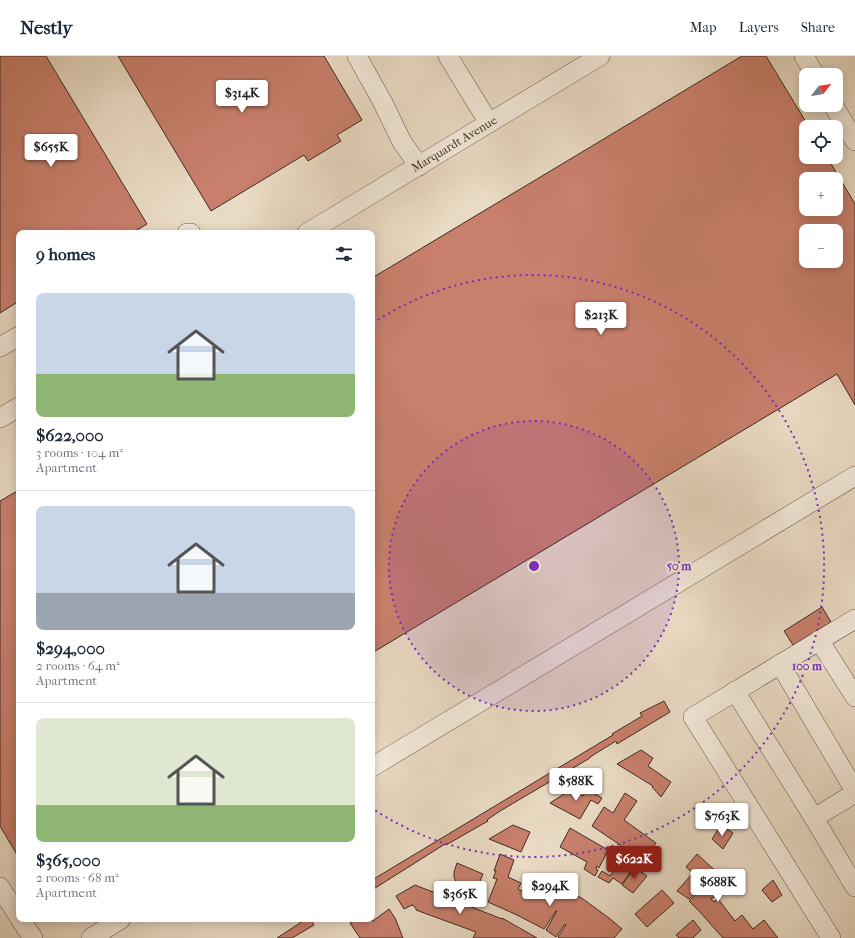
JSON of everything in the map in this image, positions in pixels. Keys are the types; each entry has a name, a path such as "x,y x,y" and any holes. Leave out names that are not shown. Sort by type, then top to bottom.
{"street":[{"path":"357,56 382,101 402,142 419,166"},
{"path":"448,56 489,123"},
{"name":"Marquardt Avenue","path":"312,230 489,123 579,61 600,56"},
{"path":"804,56 811,68"},
{"path":"837,112 855,142"},
{"path":"0,348 16,338"},
{"path":"0,418 16,409"},
{"path":"375,765 855,476"},
{"path":"831,938 693,717 855,619"},
{"path":"820,640 855,697"},
{"path":"780,664 855,792 814,818"},
{"path":"735,691 855,887"},
{"path":"0,887 16,912"},
{"path":"23,922 33,938"},
{"path":"91,938 116,922"}],"building":[{"path":"0,56 46,56 147,224 137,230 16,230 16,303 0,313"},
{"path":"118,56 324,56 362,120 337,135 341,141 308,161 304,155 211,211"},
{"path":"742,56 766,56 805,120 799,120 799,164 831,164 836,172 799,172 799,216 843,216 843,184 855,204 855,405 837,374 375,651 375,276"},
{"path":"16,492 16,853 0,826 0,501"},
{"path":"822,607 831,622 793,645 784,631"},
{"path":"664,701 670,712 617,744 616,741 500,811 487,820 488,821 446,845 445,844 375,888 375,878 613,735 612,734 642,716 640,713"},
{"path":"641,750 653,758 648,766 671,782 661,797 652,787 653,786 617,764"},
{"path":"572,789 583,796 587,789 602,798 598,804 591,800 580,819 550,803"},
{"path":"625,793 637,801 624,820 656,843 644,861 592,826 604,807 613,813"},
{"path":"513,825 530,832 521,852 489,839"},
{"path":"721,825 733,833 723,849 712,839"},
{"path":"570,828 608,850 599,868 597,866 596,869 598,870 595,876 584,869 587,862 560,847"},
{"path":"500,854 514,860 508,877 521,883 518,889 532,896 543,874 583,899 622,929 614,938 559,938 558,937 566,925 565,924 556,937 546,930 557,911 544,929 488,902 497,879 493,878"},
{"path":"697,854 731,887 719,899 715,896 711,899 714,902 718,899 735,921 742,915 753,929 764,920 778,938 723,938 689,901 704,887 708,891 709,890 705,884 689,899 677,891 693,873 686,867"},
{"path":"622,858 634,867 622,884 613,878 609,883 598,877 602,871 610,876"},
{"path":"457,863 483,874 474,895 461,890 456,882 454,872"},
{"path":"635,867 647,876 633,893 622,885"},
{"path":"773,880 782,895 772,902 762,890"},
{"path":"415,885 502,918 537,938 473,938 476,932 416,910 416,908 412,905 404,909 396,896"},
{"path":"662,890 674,903 647,927 635,914"},
{"path":"389,909 395,918 403,938 360,938 350,923 375,922 375,920"},
{"path":"693,920 701,930 693,938 679,938 676,935"},
{"path":"301,922 312,922 314,925 292,938 277,938"}]}
